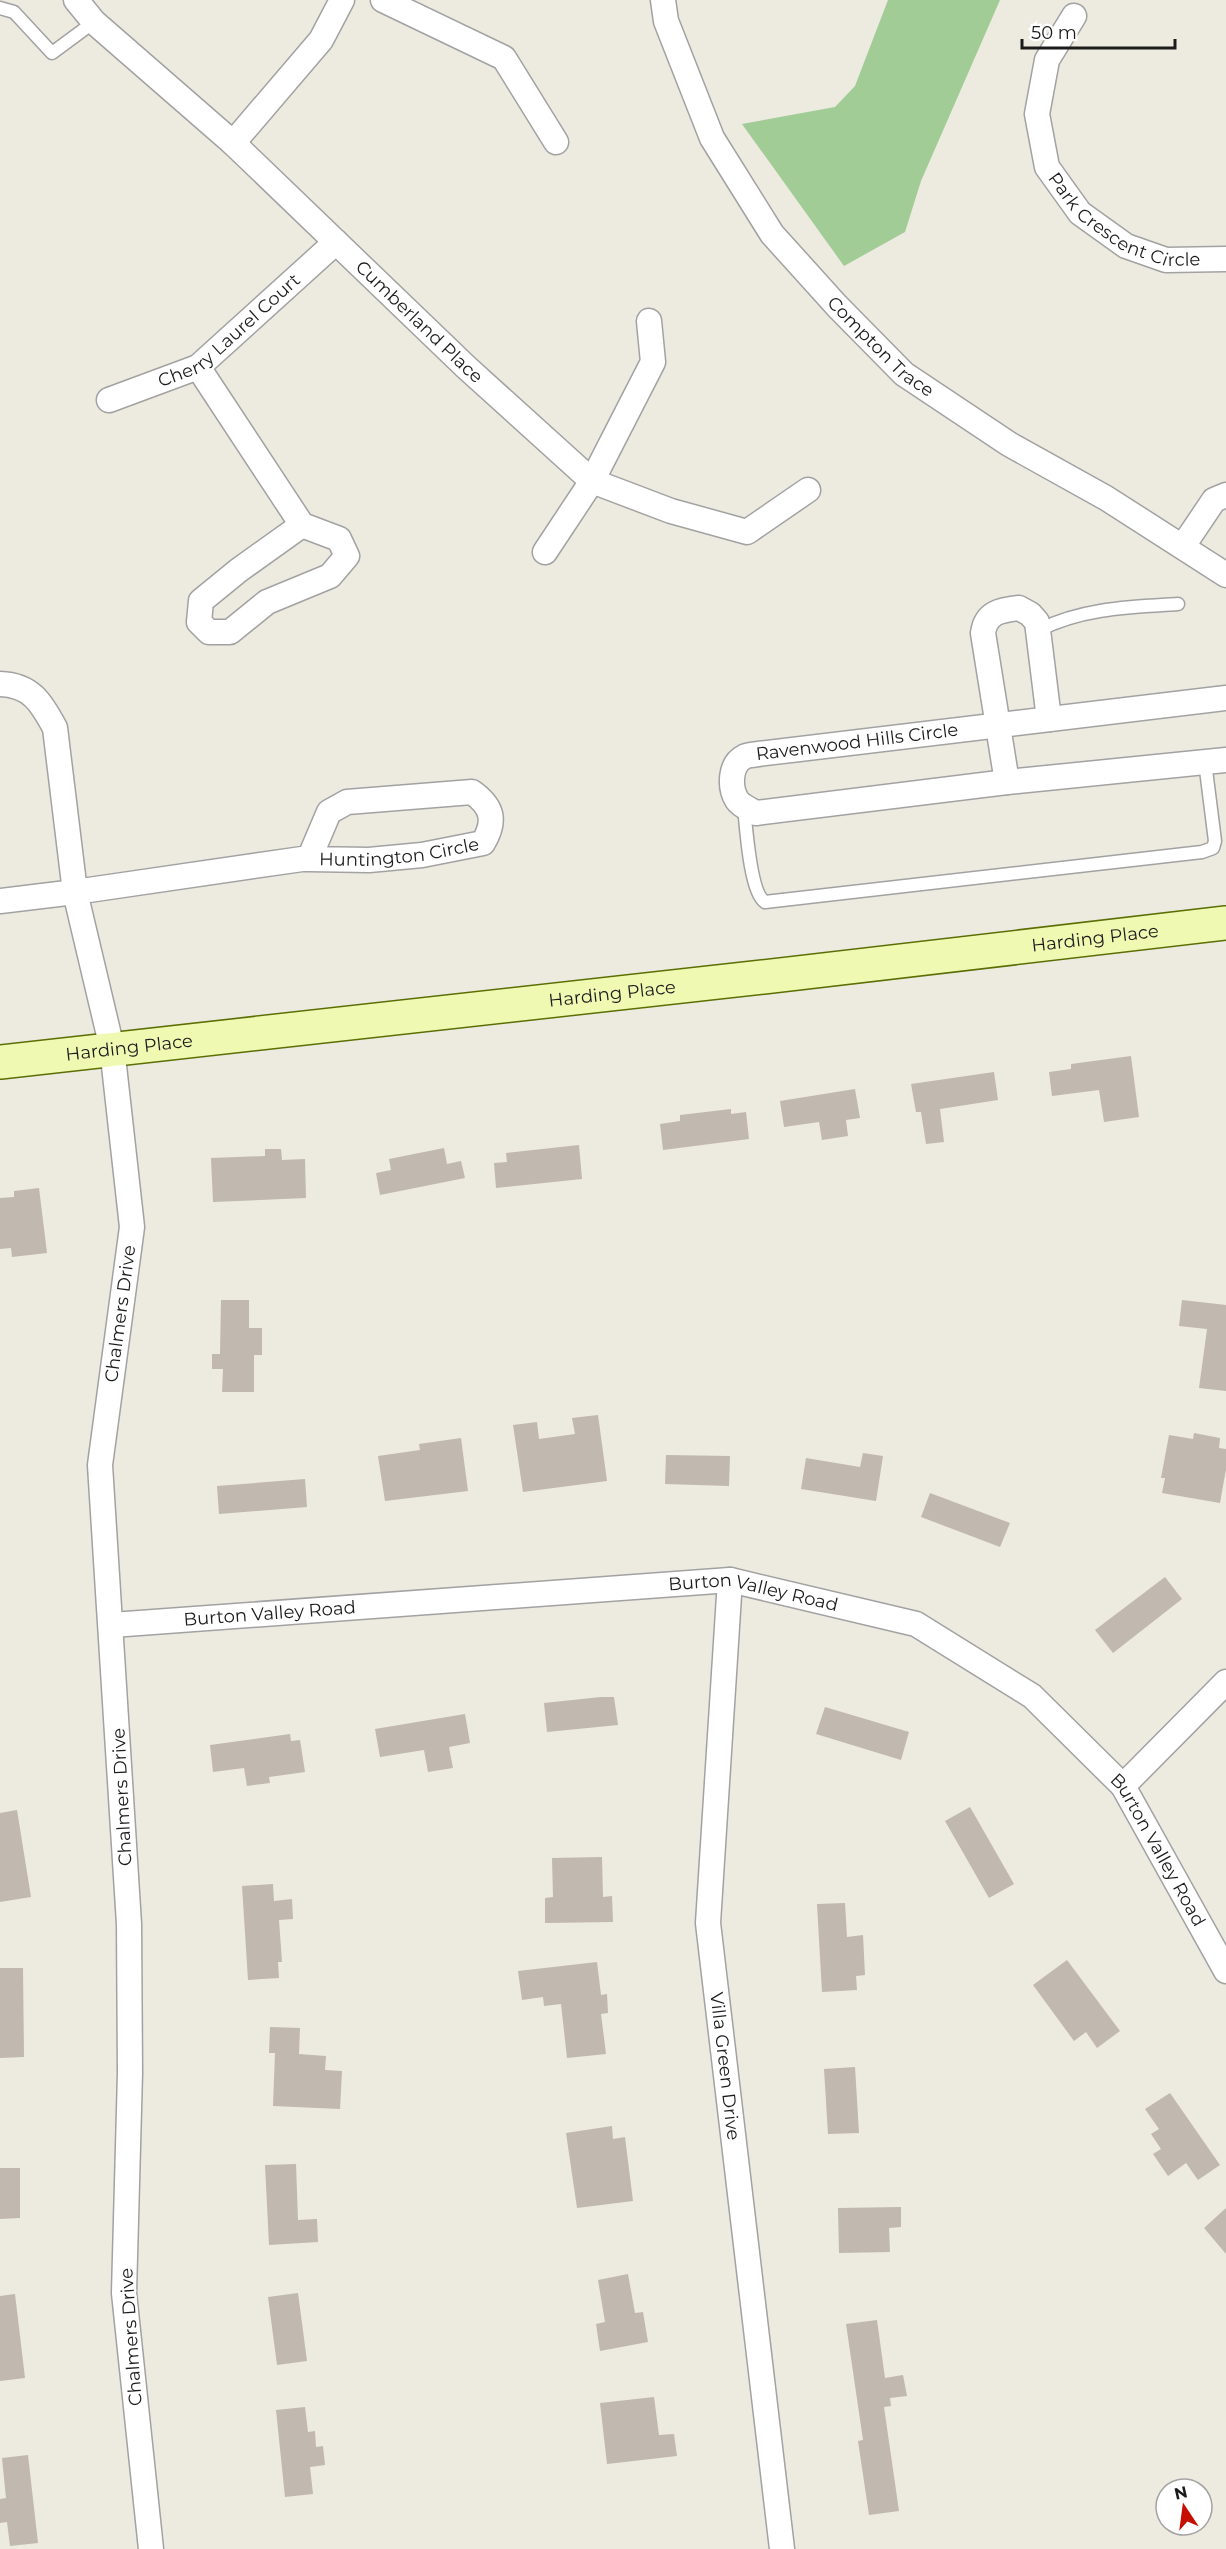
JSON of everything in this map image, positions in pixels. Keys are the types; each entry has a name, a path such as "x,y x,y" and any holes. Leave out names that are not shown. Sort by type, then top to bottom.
{"main road":[{"name":"Harding Place","path":"0,1062 1226,923"}],"street":[{"name":"Cumberland Place","path":"76,0 94,22 233,143 466,367 592,481 671,511 747,532 808,490"},
{"path":"233,143 321,40 342,0"},
{"path":"383,0 504,58 556,142"},
{"name":"Compton Trace","path":"663,0 666,21 712,138 772,234 837,306 904,374 1009,444 1106,498 1226,575"},
{"name":"Park Crescent Circle","path":"1074,16 1047,60 1037,114 1047,167 1080,213 1126,246 1167,260 1226,259"},
{"name":"Cherry Laurel Court","path":"109,400 198,367 336,242"},
{"path":"545,552 592,481 653,362 649,321"},
{"path":"198,367 302,525 339,539 347,556 335,573 267,602 230,632 208,632 199,622 201,601 239,570 302,525"},
{"path":"1183,546 1214,500 1226,495"},
{"path":"1007,782 984,633 985,623 992,614 1019,608 1030,614 1037,622 1049,719"},
{"path":"0,684 18,685 42,704 55,728 75,892 112,1048"},
{"name":"Ravenwood Hills Circle","path":"744,807 737,800 734,792 732,774 735,764 744,756 1226,698"},
{"path":"744,807 756,813 1007,782 1216,761"},
{"name":"Huntington Circle","path":"0,901 309,859 369,860 422,855 483,843 489,832 490,815 486,802 472,792 347,802 329,812 309,859"},
{"name":"Chalmers Drive","path":"112,1048 132,1227 100,1465 112,1625 129,1924 130,2073 124,2293 151,2549"},
{"name":"Burton Valley Road","path":"112,1625 730,1580 916,1624 1032,1696 1123,1786 1226,1971"},
{"name":"Villa Green Drive","path":"730,1580 708,1923 782,2549"},
{"path":"1123,1786 1226,1682"}],"lane":[{"path":"0,8 14,12 52,53 94,22"},
{"path":"1039,630 1068,618 1091,612 1178,604"},
{"path":"744,807 757,891 760,899 765,903 1208,850 1214,848 1215,841 1216,761"}],"green space":[{"path":"888,0 1000,0 921,181 905,232 844,266 742,124 835,107 855,86"}],"building":[{"path":"1131,1056 1139,1117 1104,1122 1099,1090 1052,1096 1049,1072 1071,1069 1071,1064"},
{"path":"994,1072 998,1100 940,1109 944,1142 926,1144 921,1112 916,1112 911,1084"},
{"path":"855,1089 860,1118 846,1120 848,1136 822,1140 819,1122 784,1127 780,1101"},
{"path":"731,1109 731,1114 746,1112 749,1139 663,1150 660,1124 680,1121 680,1115"},
{"path":"579,1145 582,1179 496,1188 494,1163 507,1162 506,1153"},
{"path":"444,1148 447,1164 461,1161 465,1178 380,1195 376,1173 391,1170 389,1159"},
{"path":"265,1149 281,1149 282,1160 305,1159 306,1198 213,1202 211,1158 265,1156"},
{"path":"39,1188 47,1253 12,1257 11,1248 0,1249 0,1198 14,1197 14,1191"},
{"path":"221,1300 249,1300 249,1328 262,1328 262,1355 254,1355 254,1392 222,1392 223,1369 212,1369 212,1354 220,1354"},
{"path":"1182,1300 1226,1305 1226,1391 1199,1388 1207,1329 1179,1326"},
{"path":"598,1415 607,1481 523,1492 513,1425 537,1422 539,1439 575,1434 572,1418"},
{"path":"1194,1433 1220,1438 1219,1448 1226,1449 1226,1469 1220,1503 1162,1493 1165,1478 1161,1478 1169,1435 1193,1439"},
{"path":"461,1438 468,1491 385,1501 378,1456 420,1450 419,1444"},
{"path":"863,1453 883,1456 876,1501 801,1489 806,1458 860,1467"},
{"path":"666,1455 730,1456 729,1486 665,1484"},
{"path":"305,1479 307,1507 219,1514 217,1486"},
{"path":"930,1493 1010,1523 1000,1547 921,1517"},
{"path":"1165,1577 1182,1599 1113,1653 1095,1630"},
{"path":"614,1697 618,1725 547,1732 544,1703"},
{"path":"825,1707 909,1732 901,1760 816,1734"},
{"path":"465,1714 470,1743 449,1747 453,1768 428,1772 424,1750 380,1757 375,1729"},
{"path":"290,1734 291,1741 300,1740 305,1772 269,1777 270,1783 247,1786 244,1768 213,1772 210,1745"},
{"path":"970,1807 1014,1884 989,1898 945,1821"},
{"path":"17,1810 31,1897 0,1902 0,1813"},
{"path":"602,1857 603,1897 612,1896 613,1922 545,1923 545,1898 553,1897 552,1858"},
{"path":"273,1884 274,1901 292,1899 293,1919 279,1920 282,1962 278,1962 279,1978 248,1980 242,1886"},
{"path":"845,1903 847,1937 863,1935 865,1975 856,1976 857,1990 822,1992 817,1904"},
{"path":"1067,1960 1120,2031 1097,2048 1086,2032 1074,2041 1033,1985"},
{"path":"597,1962 601,1995 607,1994 608,2013 601,2014 606,2054 567,2058 561,2004 544,2006 543,1997 522,2000 518,1971"},
{"path":"0,1968 23,1968 24,2057 0,2058"},
{"path":"270,2027 300,2028 299,2054 326,2056 325,2070 342,2071 340,2109 273,2106 275,2053 269,2053"},
{"path":"855,2067 859,2133 828,2134 824,2069"},
{"path":"1170,2093 1220,2165 1198,2180 1186,2163 1168,2176 1153,2154 1161,2149 1151,2134 1159,2129 1145,2109"},
{"path":"612,2126 613,2139 625,2137 633,2201 577,2208 566,2133"},
{"path":"296,2164 298,2220 317,2219 318,2242 269,2245 265,2165"},
{"path":"0,2168 20,2168 20,2218 0,2219"},
{"path":"901,2207 901,2227 889,2228 890,2252 839,2253 838,2208"},
{"path":"1226,2208 1226,2254 1204,2228"},
{"path":"628,2274 635,2313 643,2312 648,2342 600,2351 596,2324 605,2322 598,2280"},
{"path":"298,2293 307,2361 277,2365 268,2297"},
{"path":"15,2294 25,2378 0,2381 0,2296"},
{"path":"877,2320 885,2378 903,2375 907,2396 890,2398 891,2406 884,2407 899,2511 869,2515 858,2441 863,2440 846,2324"},
{"path":"654,2397 659,2435 674,2434 677,2456 607,2464 600,2403"},
{"path":"305,2407 308,2432 315,2431 316,2447 323,2446 325,2465 310,2467 313,2494 285,2497 276,2410"},
{"path":"28,2455 38,2543 10,2546 7,2522 0,2523 0,2499 6,2498 2,2458"}]}
